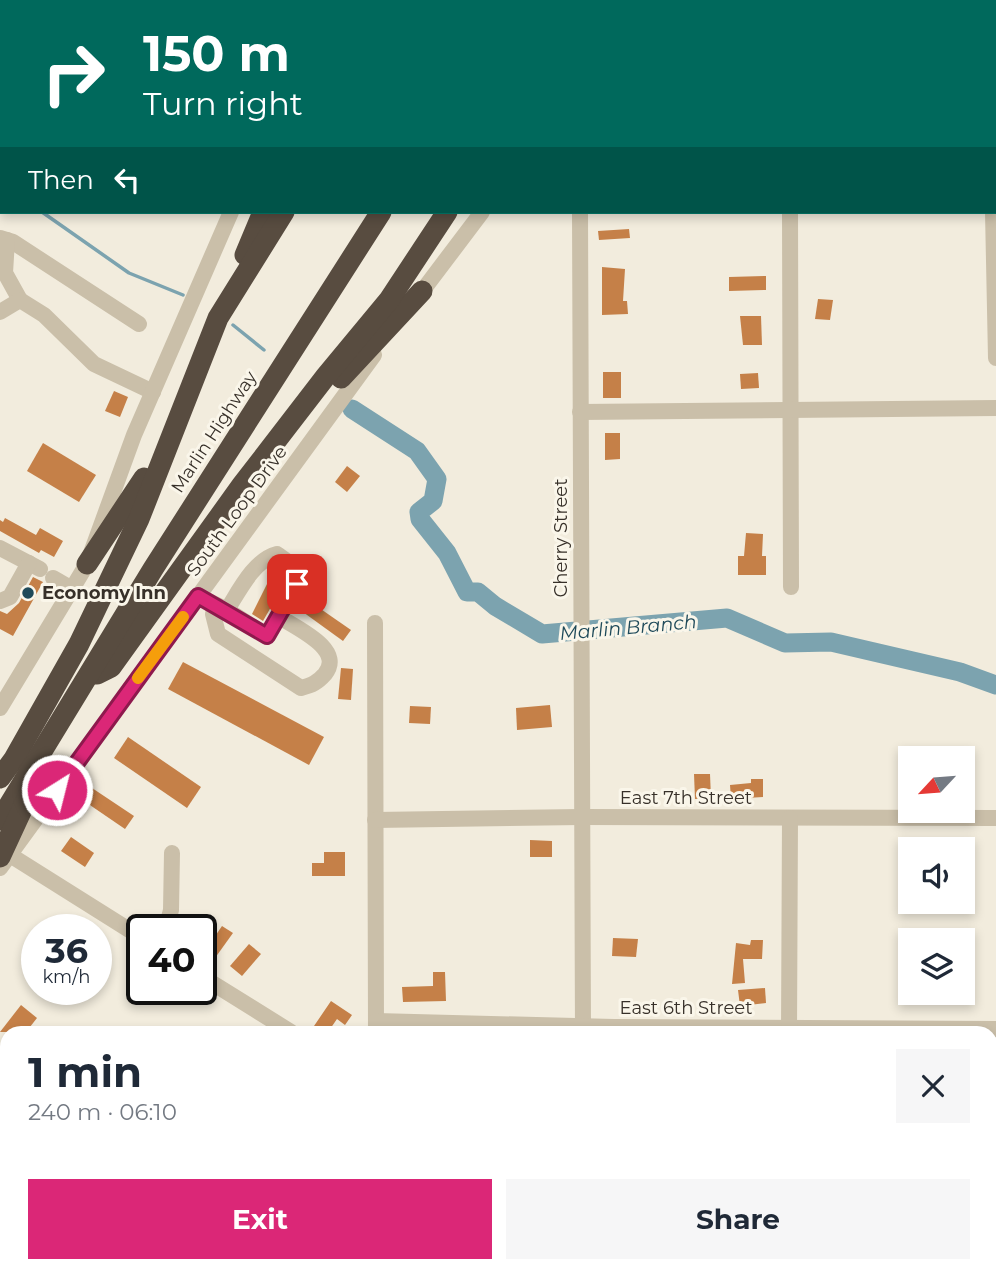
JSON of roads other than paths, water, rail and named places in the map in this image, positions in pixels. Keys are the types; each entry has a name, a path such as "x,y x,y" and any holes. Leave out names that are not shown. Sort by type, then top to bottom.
{"highway":[{"path":"0,778 14,759 79,644 139,519 262,214"},
{"path":"218,318 283,214"},
{"name":"Marlin Highway","path":"0,820 153,569 380,214"},
{"path":"89,678 111,667 242,485 389,300 446,214"},
{"path":"242,485 422,291"},
{"path":"87,564 124,512 180,419"},
{"path":"5,856 30,796 34,767"}],"street":[{"path":"0,708 87,564 153,392 230,214"},
{"name":"South Loop Drive","path":"0,868 5,856 480,214"},
{"name":"Cherry Street","path":"580,214 583,1026"},
{"path":"790,214 791,587"},
{"path":"993,214 996,358"},
{"path":"3,239 5,273 20,300 44,315 94,364 153,392"},
{"path":"3,239 138,324"},
{"path":"0,312 20,300"},
{"path":"580,412 996,408"},
{"path":"0,548 72,589"},
{"path":"253,657 297,584 298,574 293,564 277,554 252,572 213,614 218,634 253,657 301,688 317,684 328,669 330,657 325,648 278,616"},
{"path":"0,601 9,597 41,570"},
{"path":"198,596 267,636"},
{"path":"375,623 376,1026"},
{"name":"East 7th Street","path":"375,820 581,817 996,818"},
{"path":"789,1026 790,818"},
{"path":"169,914 172,853"},
{"path":"5,856 126,928"},
{"path":"217,986 278,1026"}],"waterway":[{"name":"Marlin Branch","path":"45,214 129,273 183,295"},
{"name":"Marlin Branch","path":"233,325 264,350"},
{"name":"Marlin Branch","path":"352,409 417,451 437,479 433,501 419,512 420,519 447,553 467,592 478,592 495,606 542,634 727,618 785,643 831,642 960,672 996,685"}],"place":[{"name":"Economy Inn","path":"28,593"}]}
